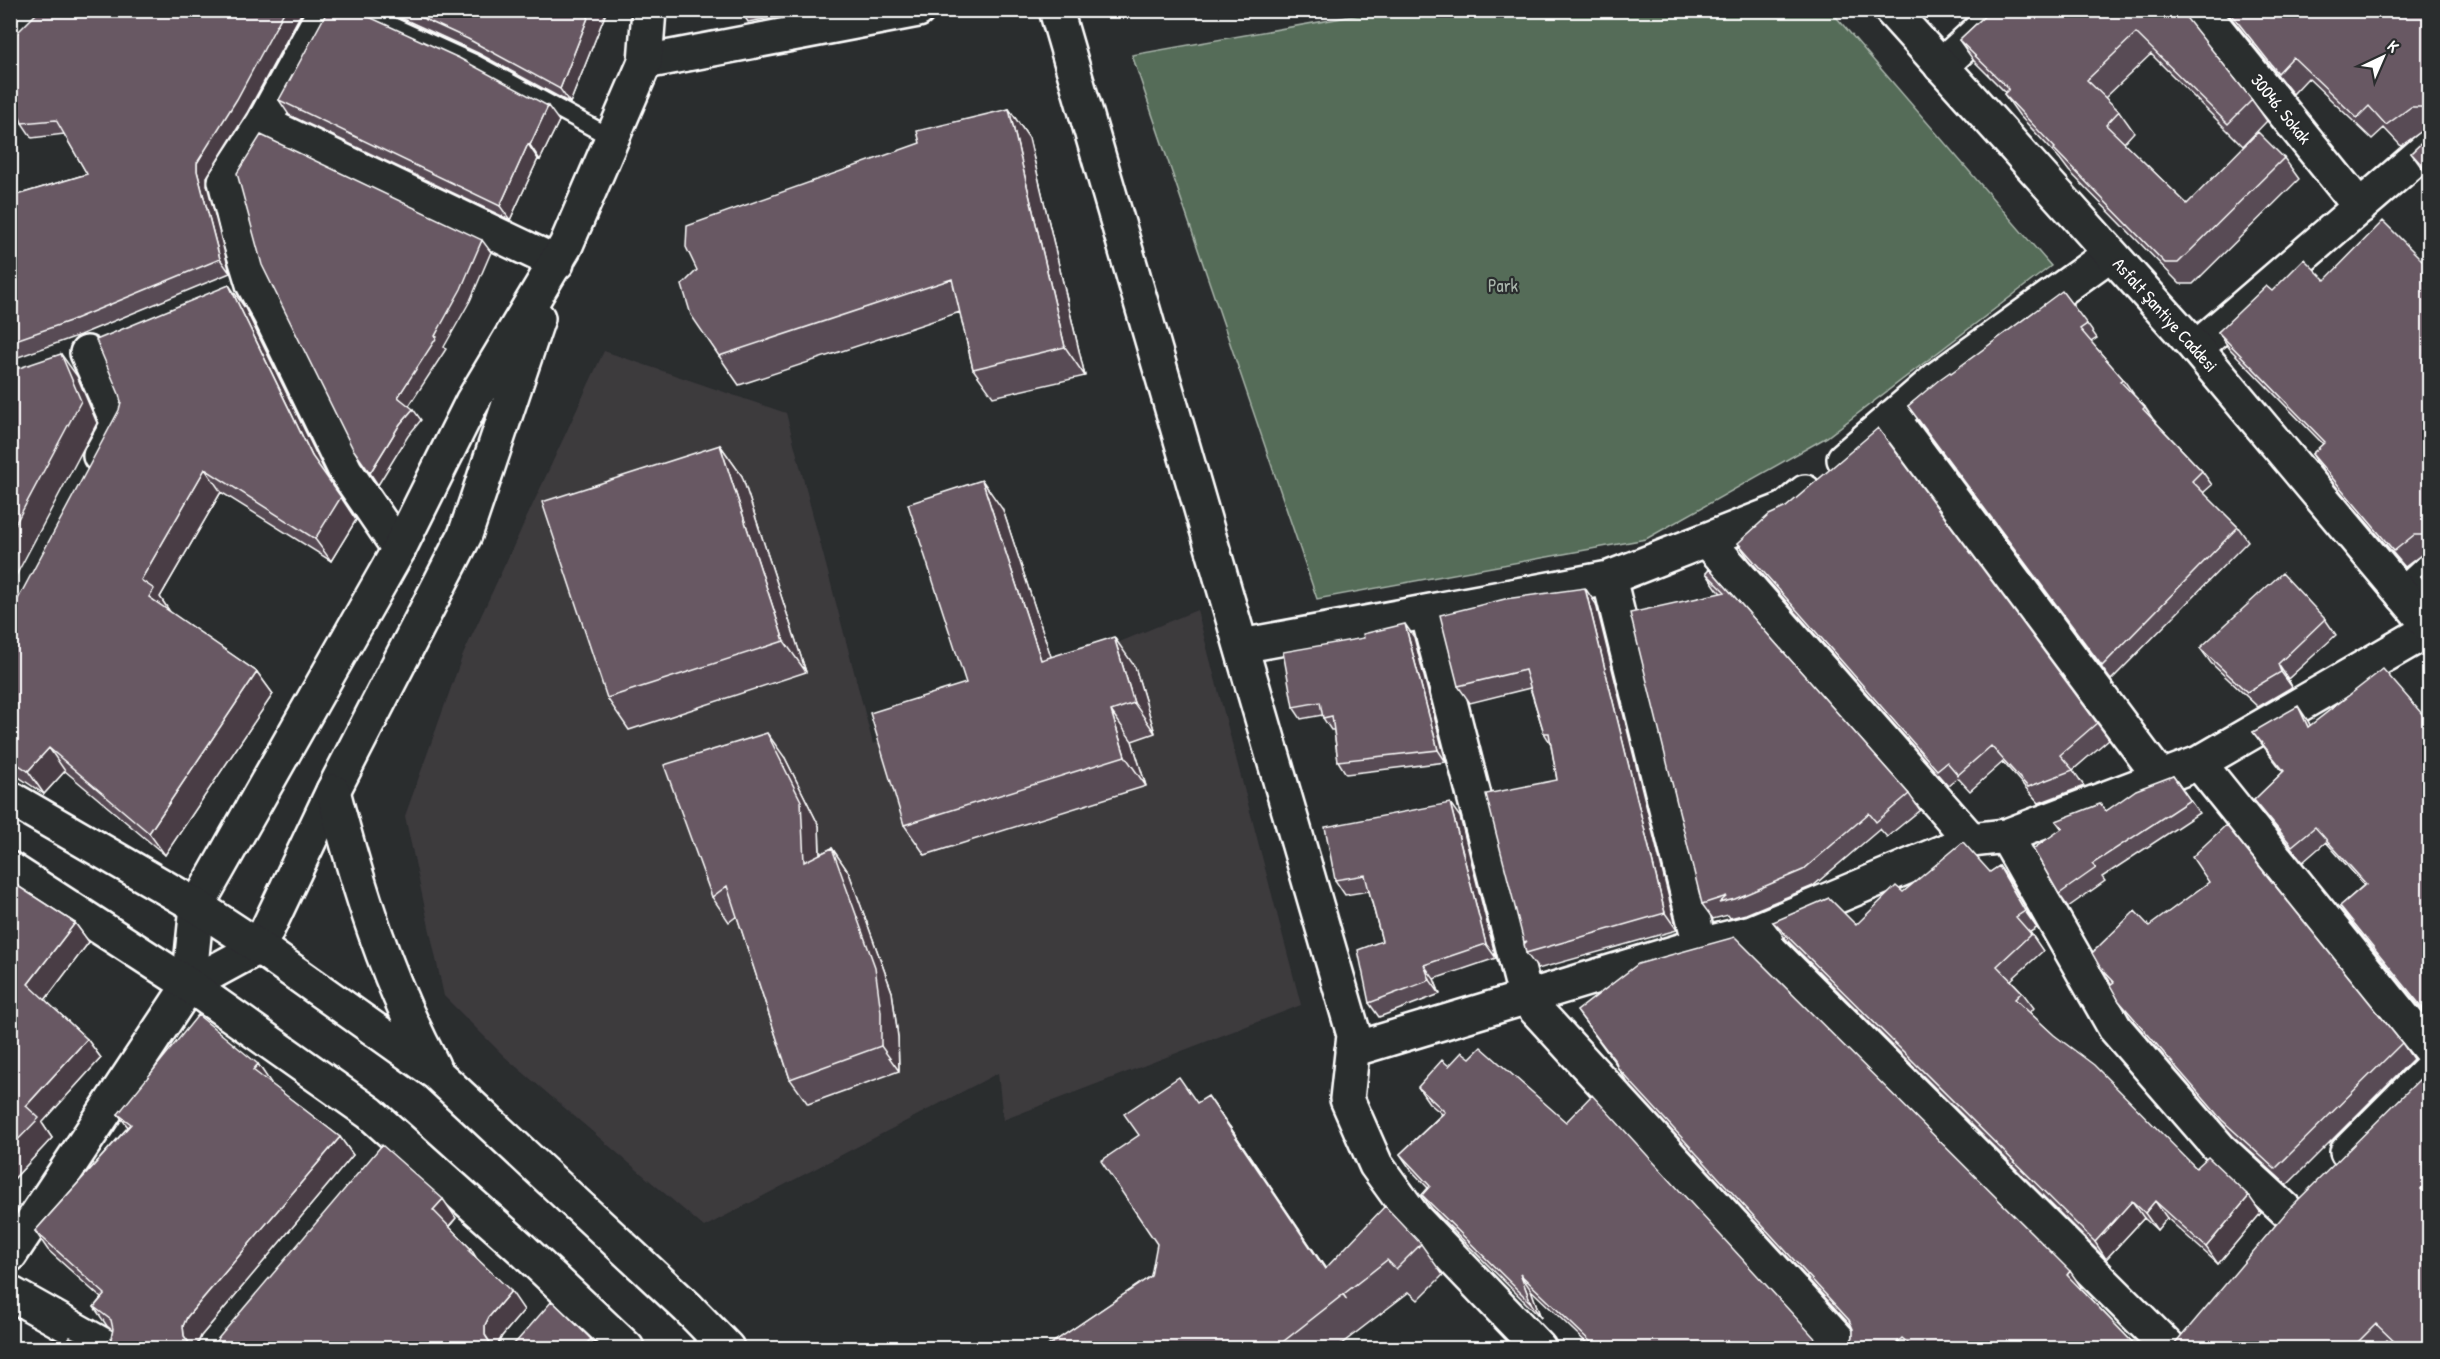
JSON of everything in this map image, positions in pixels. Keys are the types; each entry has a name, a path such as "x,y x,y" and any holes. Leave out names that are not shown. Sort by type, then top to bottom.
{"street":[{"path":"10,40 39,10"},
{"path":"325,10 263,123 225,181 242,288 270,315 345,470 399,549"},
{"path":"189,985 260,947 333,791 465,535 557,263 645,62 649,10"},
{"path":"645,62 918,10"},
{"path":"1056,10 1354,1035 1347,1099 1376,1165 1415,1219 1527,1346"},
{"name":"Asfalt Şantiye Caddesi","path":"1891,10 2196,348 2430,628"},
{"path":"1941,66 2002,10"},
{"name":"30046. Sokak","path":"2201,10 2360,207"},
{"path":"263,123 557,263"},
{"path":"2196,348 2430,146"},
{"path":"1241,646 1609,578 1785,509 1938,378 2110,254"},
{"path":"10,1255 189,985 197,906 399,549 472,402 557,263"},
{"path":"55,366 98,348 118,424 86,485"},
{"path":"1892,417 2160,777"},
{"path":"1707,540 1971,840"},
{"path":"2403,595 2430,570"},
{"path":"1609,578 1700,945"},
{"path":"1428,612 1526,999 1846,1348"},
{"path":"1352,1050 1700,945 1752,932 1971,840 2006,836 2199,763 2430,628"},
{"path":"2199,763 2430,1050"},
{"path":"333,791 349,854 375,936 406,1016 436,1073"},
{"path":"10,798 197,906 260,947 436,1073 688,1308 727,1348"},
{"path":"2006,836 2115,1028 2280,1221 2430,1069"},
{"path":"10,869 189,985 370,1113 627,1348"},
{"path":"1752,932 2176,1342"},
{"path":"372,1161 395,1135"},
{"path":"545,1315 566,1290"},
{"path":"10,1293 108,1348"}],"lane":[{"path":"357,10 474,63 612,138"}],"shaded area":[{"path":"604,351 786,413 873,744 1197,610 1301,1005 1003,1120 998,1073 704,1227 505,1057 444,996 405,816 462,657"}],"green space":[{"name":"Park","path":"1387,10 1831,11 2051,266 1827,437 1646,539 1317,599 1132,55"}],"building":[{"path":"40,10 285,10 237,99 197,163 197,171 220,259 70,321 10,342 10,197 87,174 56,120 22,123 10,91 10,40"},
{"path":"328,10 354,10 459,58 548,106 500,206 279,100"},
{"path":"405,10 591,10 560,89 468,39"},
{"path":"1991,10 2180,10 2252,100 2228,124 2136,33 2087,80 2119,111 2106,125 2187,204 2258,132 2284,158 2178,263 2165,263 2054,149 2004,94 2009,89 1959,40"},
{"path":"2228,10 2430,10 2430,113 2421,107 2411,107 2386,125 2369,106 2357,118 2293,57 2278,73"},
{"path":"1009,109 1065,347 973,369 952,279 719,356 691,315 682,285 697,270 686,247 687,226 920,143 917,131"},
{"path":"261,135 482,240 461,289 435,336 437,337 398,397 413,409 400,424 370,473 353,449 262,265 237,173"},
{"path":"2430,135 2430,174 2411,153"},
{"path":"2383,221 2430,268 2430,539 2423,535 2414,535 2394,551 2312,454 2325,442 2218,332 2266,286 2272,291 2304,259 2325,280"},
{"path":"229,285 312,456 341,497 315,539 205,469 141,580 154,589 149,597 257,672 149,833 49,748 28,771 10,759 10,614 119,410 121,402 119,394 96,340"},
{"path":"2062,291 2087,324 2080,329 2123,379 2120,381 2145,407 2143,409 2202,471 2192,481 2238,527 2102,666 1908,406 1940,379"},
{"path":"61,354 81,401 10,534 10,371"},
{"path":"1878,428 2097,723 2060,755 2073,770 2028,787 1991,746 1958,775 1947,762 1937,770 1738,543 1769,515 1786,507"},
{"path":"720,445 784,641 607,698 542,502"},
{"path":"982,480 1041,660 1114,637 1134,703 1111,711 1125,756 904,825 870,713 966,683 908,504"},
{"path":"2430,567 2430,584 2421,576"},
{"path":"1710,569 1909,794 1876,822 1869,813 1803,870 1735,899 1719,903 1727,896 1702,904 1630,613 1725,592 1706,573"},
{"path":"2282,573 2325,619 2278,664 2281,672 2247,692 2200,648"},
{"path":"1585,588 1665,913 1526,953 1524,944 1527,941 1524,942 1486,794 1557,780 1549,733 1544,733 1525,670 1458,686 1440,615 1505,599"},
{"path":"1405,624 1438,750 1338,761 1332,716 1323,718 1320,702 1293,707 1283,652 1364,638 1363,634"},
{"path":"2383,669 2430,723 2430,1017 2340,906 2366,884 2315,827 2292,846 2254,800 2284,771 2253,732 2298,706 2308,727"},
{"path":"767,733 801,801 804,862 832,848 875,967 881,1012 881,1046 790,1079 727,886 712,897 664,765"},
{"path":"2173,776 2190,800 2092,864 2096,868 2059,894 2033,849 2063,828 2056,821 2100,804 2106,811 2136,790"},
{"path":"1450,803 1486,944 1424,965 1430,980 1369,1003 1358,950 1382,941 1365,875 1335,880 1325,827"},
{"path":"2226,825 2402,1043 2275,1169 2222,1120 2119,1001 2110,985 2114,982 2100,967 2092,953 2135,911 2149,926 2209,882 2192,857"},
{"path":"1963,842 1990,872 1999,866 2025,911 2016,917 2031,934 1997,966 2022,992 2015,999 2054,1035 2094,1065 2196,1168 2208,1157 2249,1196 2206,1247 2155,1201 2145,1213 2132,1201 2095,1242 1773,922 1829,898 1856,925 1896,886 1903,892"},
{"path":"10,881 75,923 28,984 87,1039 26,1106 39,1118 10,1148 10,1068 15,1063 10,1059"},
{"path":"1735,937 2070,1271 2067,1275 2138,1348 1914,1348 1902,1338 1892,1348 1843,1348 1848,1346 1853,1337 1853,1329 1849,1320 1617,1067 1616,1062 1577,1011 1638,964"},
{"path":"198,1015 258,1064 253,1070 340,1137 187,1317 183,1326 184,1336 189,1343 199,1348 94,1348 104,1346 111,1339 113,1329 111,1320 94,1307 105,1294 35,1231 131,1124 118,1114"},
{"path":"1481,1047 1566,1122 1592,1095 1821,1345 1827,1348 1597,1348 1520,1274 1531,1303 1422,1195 1430,1186 1400,1154 1445,1112 1418,1087 1442,1060 1449,1066 1462,1052 1470,1058"},
{"path":"2430,1069 2430,1180 2421,1189 2430,1197 2430,1348 2401,1348 2376,1324 2352,1348 2170,1348 2290,1208"},
{"path":"1179,1077 1197,1103 1208,1096 1325,1269 1385,1206 1421,1244 1396,1269 1387,1260 1275,1348 1045,1348 1151,1276 1157,1244 1101,1161 1139,1135 1124,1114"},
{"path":"382,1145 443,1199 433,1210 471,1249 469,1251 511,1291 485,1325 485,1335 490,1343 500,1348 199,1348 209,1347 216,1341"},
{"path":"552,1301 591,1339 582,1348 500,1348 510,1347 517,1341"},
{"path":"70,1337 94,1348 60,1348"}]}
